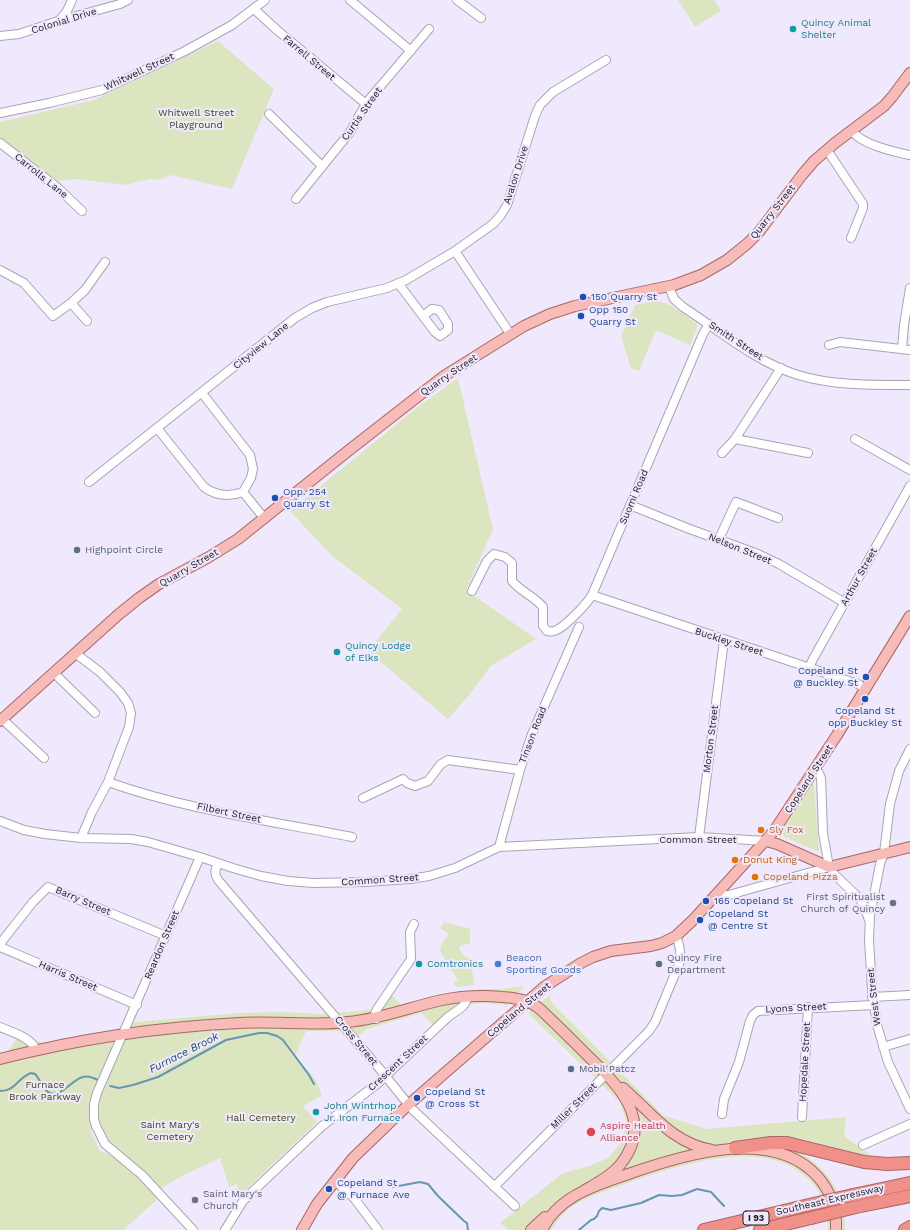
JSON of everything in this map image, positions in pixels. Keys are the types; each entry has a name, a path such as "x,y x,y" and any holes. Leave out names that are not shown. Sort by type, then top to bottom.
{"highway":[{"path":"735,1148 771,1143 787,1143 870,1163 910,1163"},
{"name":"Southeast Expressway","path":"704,1230 811,1214 855,1204 910,1183"},
{"name":"I 93","path":"855,1204 910,1189"},
{"name":"I 93","path":"855,1204 910,1196"},
{"name":"Southeast Expressway","path":"784,1230 811,1214 855,1204 910,1202"},
{"name":"I 93","path":"727,1230 811,1214"},
{"name":"I 93","path":"760,1230 811,1214"},
{"path":"905,1230 910,1227"}],"main road":[{"name":"Quarry Street","path":"1,720 118,614 160,584 238,539 444,376 530,323 563,310 669,287 692,279 727,260 747,244 767,222 802,175 827,150 888,102 910,72"},
{"name":"Copeland Street","path":"302,1230 317,1204 353,1158 408,1105 548,984 593,957 611,952 651,946 667,941 688,926 774,831 816,770 910,616"},
{"name":"Common Street","path":"766,841 777,844 829,867"},
{"path":"829,867 910,847"},
{"path":"0,1059 36,1050 124,1034 167,1029 240,1022 340,1023 376,1018 440,1000 467,997 499,996 528,1001 541,1010 606,1074 621,1091 630,1107 634,1122 633,1137 628,1152 620,1165 612,1172 563,1204 531,1230"},
{"path":"606,1074 671,1133 695,1146 719,1151"},
{"path":"585,1190 671,1160 735,1148 756,1148 782,1153 793,1157 808,1167 820,1179 830,1194 835,1212 836,1230"},
{"path":"542,1230 552,1215 563,1204"}],"street":[{"path":"58,21 67,11 72,0"},
{"name":"Colonial Drive","path":"0,36 20,34 58,21 120,4 128,0"},
{"name":"Whitwell Street","path":"0,113 102,90 185,51 232,25 265,0"},
{"path":"350,0 411,50"},
{"path":"457,0 481,18"},
{"name":"Farrell Street","path":"254,8 295,45 366,104"},
{"name":"Curtis Street","path":"296,199 306,189 322,166 350,132 366,104 429,29"},
{"name":"Avalon Drive","path":"456,251 493,224 501,215 506,205 540,105 553,92 606,60"},
{"path":"269,114 322,166"},
{"path":"852,130 857,136 867,142 910,155"},
{"name":"Carrolls Lane","path":"0,143 58,188 82,211"},
{"path":"827,150 863,204 851,238"},
{"path":"456,251 511,334"},
{"name":"Cityview Lane","path":"89,482 295,318 312,308 327,302 387,288 406,280 456,251"},
{"path":"0,270 24,283 53,316 71,303 85,290 105,262"},
{"path":"398,283 423,316"},
{"name":"Smith Street","path":"669,287 672,296 678,303 758,357 781,368 804,376 830,381 867,385 910,385"},
{"path":"829,345 840,342 906,350 904,325 910,288"},
{"path":"71,303 87,321"},
{"name":"Suomi Road","path":"472,591 487,561 494,554 505,557 512,563 512,581 520,589 538,601 543,607 543,626 547,631 554,631 561,627 586,605 592,595 703,334 709,324"},
{"path":"722,453 735,439 781,368"},
{"path":"157,428 204,487 211,492 227,495 243,492 251,478 253,469 250,455 202,393"},
{"path":"735,439 808,452"},
{"path":"855,440 910,470"},
{"name":"Arthur Street","path":"809,668 910,486"},
{"path":"243,492 264,518"},
{"path":"719,540 736,502 778,518"},
{"name":"Nelson Street","path":"630,505 764,557 845,603"},
{"name":"Buckley Street","path":"592,595 858,684 866,688"},
{"name":"Tinson Road","path":"499,847 520,770 532,734 578,627"},
{"name":"Morton Street","path":"699,837 724,640"},
{"path":"75,653 100,672 120,692 128,703 131,713 129,727 108,782 92,812 81,838"},
{"path":"54,673 95,713"},
{"path":"1,720 44,758"},
{"name":"West Street","path":"869,927 880,865 884,853 889,811 897,777 910,749"},
{"path":"363,798 403,779 407,783 415,786 428,781 441,764 448,760 520,770"},
{"path":"719,893 729,895 829,867 823,833 821,778 816,770"},
{"name":"Filbert Street","path":"108,782 165,800 352,837"},
{"name":"Common Street","path":"0,821 24,830 81,838 131,839 148,842 261,876 288,881 314,883 410,879 429,876 455,868 499,847 699,837 766,841"},
{"name":"Reardon Street","path":"192,1230 142,1175 107,1146 95,1122 94,1109 95,1099 200,857"},
{"name":"Cross Street","path":"218,863 215,871 215,876 218,880 408,1105 515,1206"},
{"name":"West Street","path":"829,867 832,872 854,892 862,902 867,915 875,1018 882,1047 910,1109"},
{"name":"Barry Street","path":"0,947 3,940 33,902 48,887 166,936"},
{"path":"376,1018 375,1014 377,1009 411,959 410,932 414,924"},
{"name":"Miller Street","path":"494,1187 653,1026 680,962 680,945 676,936"},
{"name":"Harris Street","path":"0,947 137,1005"},
{"name":"Lyons Street","path":"722,1114 724,1099 736,1069 750,1021 755,1013 760,1010 873,1001 910,995"},
{"name":"Crescent Street","path":"225,1230 249,1195 321,1127 359,1099 448,1017 466,1004 467,997"},
{"name":"Hopedale Street","path":"802,1117 808,1007"},
{"path":"0,1027 27,1040 36,1050"},
{"path":"882,1047 910,1039"},
{"path":"863,1145 910,1124"},
{"path":"335,1181 354,1198 378,1230"}],"green space":[{"path":"678,0 714,0 721,11 695,27"},
{"name":"Whitwell Street Playground","path":"218,41 274,89 232,189 170,175 159,180 152,179 139,181 127,185 77,179 58,181 0,139 0,122 94,100"},
{"path":"656,301 667,304 678,310 697,324 697,328 690,345 656,330 639,371 631,368 621,336 635,305"},
{"path":"458,378 493,529 466,590 536,639 491,666 448,719 368,651 402,609 331,555 290,511 419,406"},
{"path":"812,784 814,784 819,852 785,837 782,834 782,831"},
{"path":"444,922 470,929 470,943 460,946 459,948 463,955 471,959 474,985 457,987 454,985 454,983 458,980 440,951 441,945 449,934 440,928"},
{"path":"525,986 507,1005 486,1003 456,1005 433,1025 422,1013 367,1029 358,1036 354,1031 306,1031 295,1056 316,1080 322,1095 303,1106 317,1122 240,1195 237,1184 229,1187 220,1158 178,1178 160,1189 137,1165 111,1144 98,1117 101,1097 91,1097 89,1114 92,1129 90,1130 100,1151 109,1154 125,1164 159,1198 123,1230 0,1230 0,1063 17,1038 36,1040 48,1046 114,1033 123,1024 136,1022 239,1013 283,1012 320,1014 361,1011 378,1008 391,994 401,1005 480,989 501,989"},
{"path":"551,994 550,998 552,1003 664,1116 707,1129 846,1117 844,1136 869,1154 868,1156 803,1139 782,1136 784,1145 809,1158 829,1177 841,1201 845,1230 828,1230 827,1215 823,1201 817,1189 807,1178 789,1166 769,1159 746,1156 699,1162 653,1174 601,1192 571,1207 551,1230 509,1230 500,1223 563,1173 592,1165 608,1158 620,1145 627,1123 620,1102 528,1013"}],"waterway":[{"name":"Furnace Brook","path":"110,1086 119,1088 158,1077 226,1040 259,1033 267,1033 277,1036 283,1040 314,1084"},
{"name":"Furnace Brook","path":"0,1091 10,1089 22,1078 31,1073 35,1074 46,1090 52,1094 61,1091 85,1076 98,1080"},
{"name":"Furnace Brook","path":"393,1187 420,1182 428,1184 438,1196 467,1223 468,1230"},
{"name":"Furnace Brook","path":"579,1230 594,1219 602,1208 611,1210 641,1203 659,1195 682,1195 697,1189 711,1192 724,1206"}],"place":[{"name":"Quincy Animal Shelter","path":"793,29"},
{"name":"150 Quarry St","path":"583,297"},
{"name":"Opp 150 Quarry St","path":"581,316"},
{"name":"Opp. 254 Quarry St","path":"275,498"},
{"name":"Highpoint Circle","path":"77,550"},
{"name":"Quincy Lodge of Elks","path":"337,652"},
{"name":"Copeland St @ Buckley St","path":"866,677"},
{"name":"Copeland St opp Buckley St","path":"865,699"},
{"name":"Sly Fox","path":"761,830"},
{"name":"Donut King","path":"735,860"},
{"name":"Copeland Pizza","path":"755,877"},
{"name":"165 Copeland St","path":"706,901"},
{"name":"First Spiritualist Church of Quincy","path":"893,903"},
{"name":"Copeland St @ Centre St","path":"700,920"},
{"name":"Comtronics","path":"419,964"},
{"name":"Beacon Sporting Goods","path":"498,964"},
{"name":"Quincy Fire Department","path":"659,964"},
{"name":"Mobil Patcz","path":"571,1069"},
{"name":"Copeland St @ Cross St","path":"417,1098"},
{"name":"John Wintrhop Jr. Iron Furnace","path":"316,1112"},
{"name":"Aspire Health Alliance","path":"591,1132"},
{"name":"Copeland St @ Furnace Ave","path":"329,1189"},
{"name":"Saint Mary's Church","path":"195,1200"}],"park label":[{"name":"Furnace Brook Parkway","path":"45,1090"},
{"name":"Hall Cemetery","path":"261,1118"},
{"name":"Saint Mary's Cemetery","path":"170,1130"}]}
